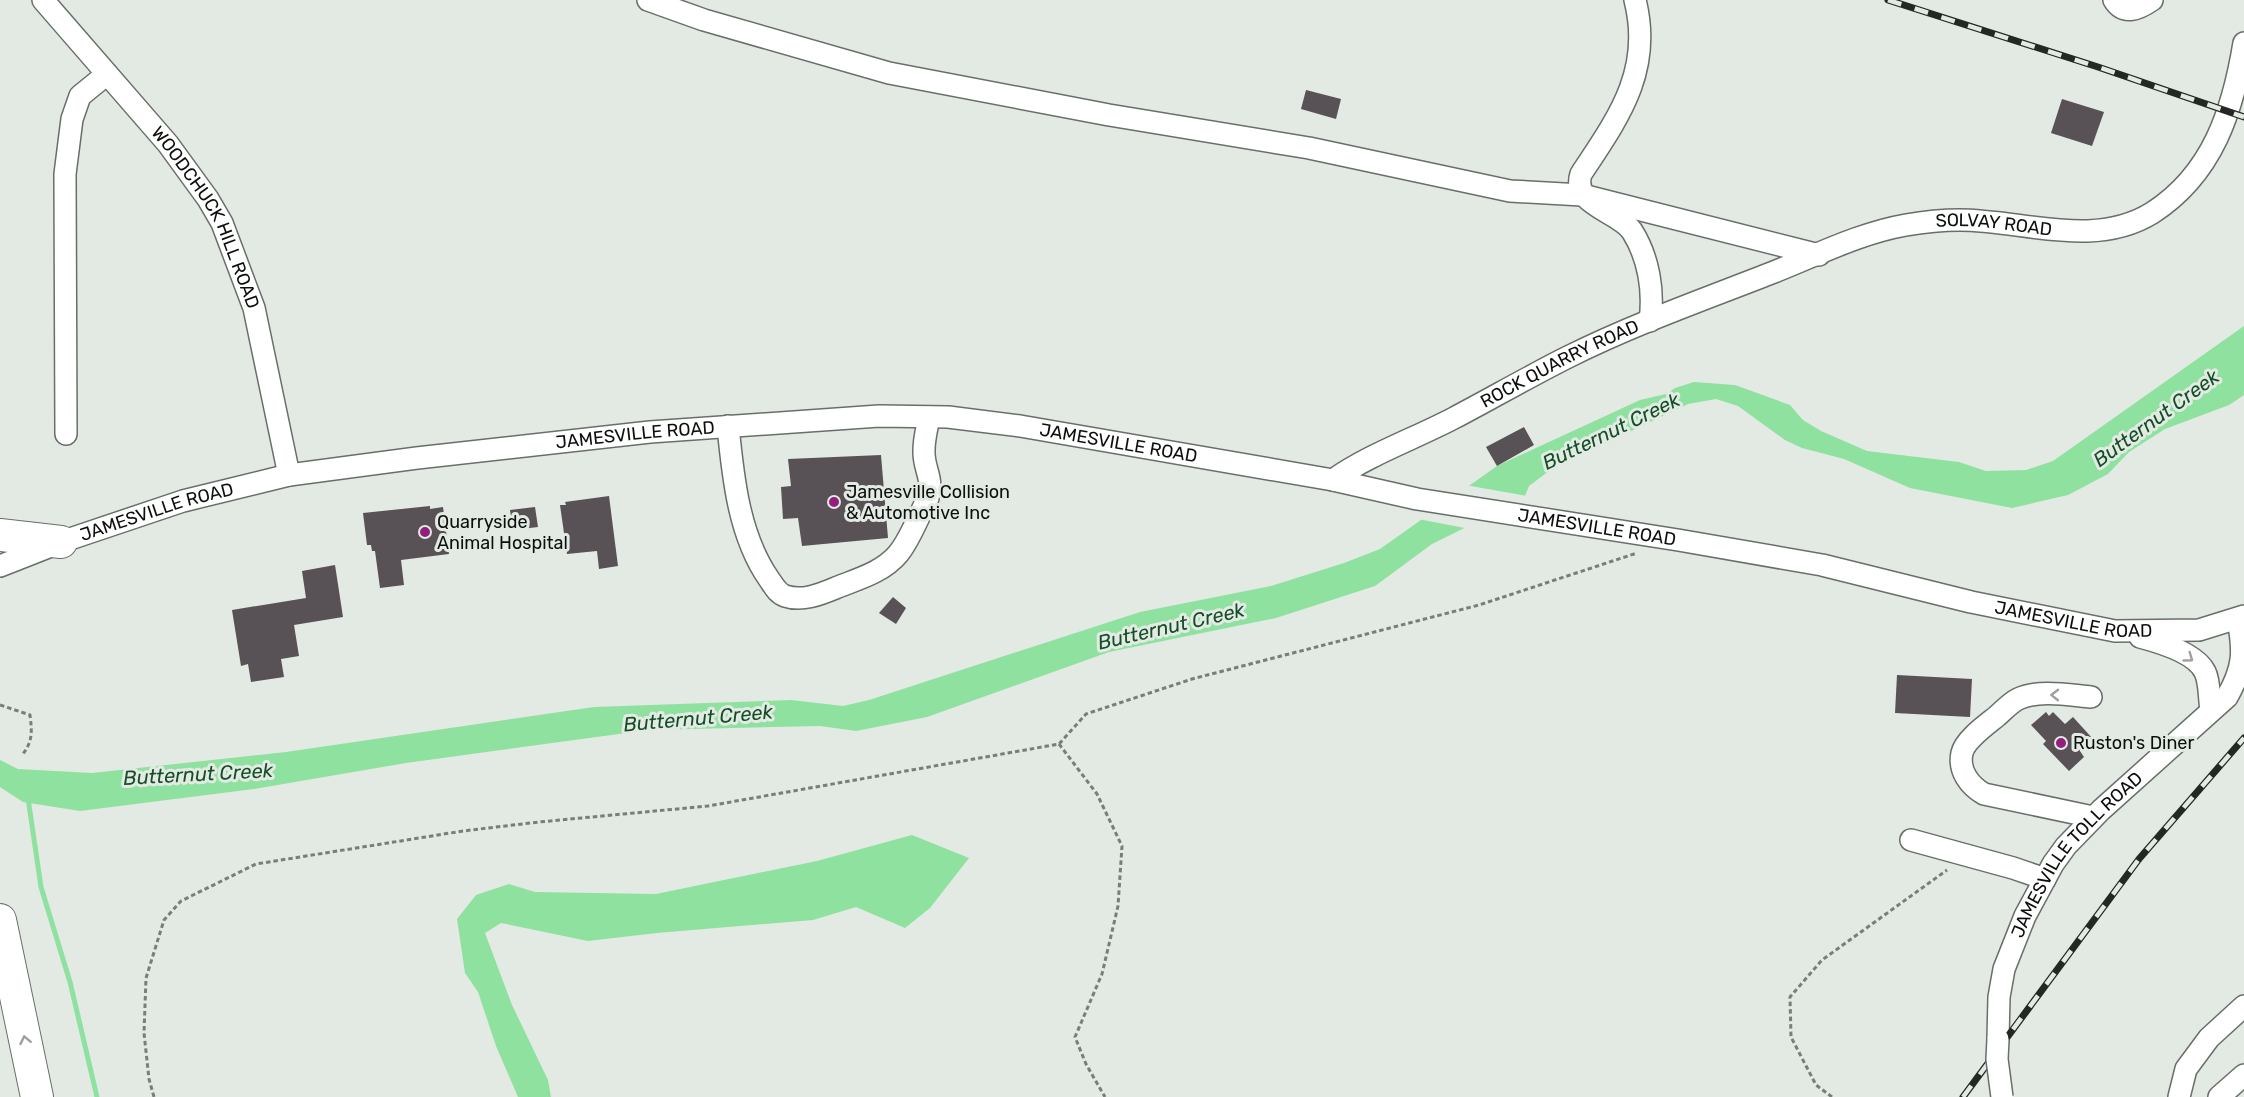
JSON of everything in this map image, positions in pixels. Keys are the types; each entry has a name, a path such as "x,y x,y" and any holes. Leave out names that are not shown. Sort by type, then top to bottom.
{"highway":[{"path":"0,536 61,542"},
{"path":"0,920 37,1097"}],"street":[{"name":"WOODCHUCK HILL ROAD","path":"43,0 168,144 208,199 222,223 254,308 289,476"},
{"path":"648,0 704,20 889,73 1109,115 1308,148 1510,191 1582,195 1819,255"},
{"path":"1582,195 1578,183 1581,174 1620,115 1636,73 1640,45 1639,14 1635,0"},
{"path":"2114,0 2118,6 2128,11 2142,7 2152,0"},
{"name":"SOLVAY ROAD","path":"1650,321 1861,237 1907,225 1961,220 2078,231 2129,224 2151,214 2173,197 2203,165 2234,98 2244,43"},
{"path":"66,434 65,174 72,119 80,96 107,74"},
{"name":"ROCK QUARRY ROAD","path":"1333,480 1349,468 1450,420 1570,356 1650,321 1652,304 1650,278 1631,230 1582,195"},
{"name":"JAMESVILLE ROAD","path":"0,566 61,542 183,501 289,476 417,458 650,432 879,416 948,417 1020,426 1333,480 1417,499 1822,565 1982,604 2115,631 2199,630 2241,617"},
{"path":"728,426 732,467 742,518 757,557 777,591 791,597 807,598 876,571 898,554 931,489 924,452 929,417"},
{"name":"JAMESVILLE TOLL ROAD","path":"2002,1097 1997,1059 1999,997 2008,958 2025,916 2066,846 2093,817 2227,697 2244,663 2241,617"},
{"path":"2115,631 2161,643 2188,656 2205,672 2211,710"},
{"path":"2091,697 2038,695 2018,699 1974,735 1962,752 1962,769 1974,789 1984,794 2093,817"},
{"path":"1911,840 2045,879"},
{"path":"2179,1097 2186,1069 2209,1038 2244,1006"},
{"path":"2220,1097 2244,1075"}],"path":[{"path":"154,1097 149,1079 144,1033 146,978 164,920 181,901 256,864 463,831 708,806 1059,744 1086,714 1192,679 1479,605 1645,550"},
{"path":"0,705 30,715 32,734 29,747 22,755"},
{"path":"1059,744 1097,794 1122,846 1118,906 1102,974 1075,1037 1086,1064 1106,1097"},
{"path":"1832,1097 1816,1085 1791,1037 1790,997 1822,960 1968,855"}],"water":[{"name":"Butternut Creek","path":"2244,326 2244,395 2229,405 2165,429 2129,452 2108,474 2068,495 2012,508 1910,488 1844,459 1802,448 1785,440 1738,406 1716,399 1688,404 1553,468 1529,486 1525,496 1515,503 1432,544 1375,586 1276,618 1109,652 927,717 856,731 820,726 648,730 406,763 254,789 80,811 23,802 0,787 0,760 18,769 92,773 286,752 594,707 791,700 843,706 869,700 1140,612 1271,586 1344,563 1380,549 1497,466 1640,400 1666,394 1675,388 1694,382 1735,385 1790,405 1803,420 1821,431 1867,451 1959,462 1986,471 2026,470 2053,461"},
{"path":"912,835 969,858 930,908 905,928 856,907 813,920 588,941 501,923 485,933 512,1005 548,1080 551,1097 518,1097 496,1046 478,992 465,973 457,919 476,895 509,884 535,892 656,894 817,861"}],"pier":[{"path":"1465,485 1528,496 1517,506 1470,529 1418,519"}],"building":[{"path":"1306,90 1341,99 1336,119 1301,109"},
{"path":"2062,99 2104,112 2092,146 2051,133"},
{"path":"1524,427 1534,445 1497,466 1486,447"},
{"name":"Jamesville Collision & Automotive Inc","path":"881,455 888,538 802,546 798,518 783,519 781,487 791,486 788,459"},
{"path":"609,496 618,566 599,569 597,551 567,554 560,505 566,505 565,502"},
{"path":"430,506 430,509 443,507 449,554 401,560 404,585 380,588 375,551 372,551 371,545 367,545 363,513"},
{"path":"535,507 538,527 513,530 510,510"},
{"path":"335,565 343,617 294,625 299,656 281,659 284,677 251,682 248,664 241,666 232,610 306,598 302,571"},
{"path":"893,597 906,608 896,624 879,613"},
{"path":"1897,675 1972,679 1970,717 1895,713"},
{"path":"2046,712 2049,716 2053,712 2065,724 2073,717 2093,739 2080,751 2084,757 2069,771 2043,744 2046,741 2031,725"}],"waterway":[{"path":"28,798 41,887 70,982 97,1097"}],"railway":[{"path":"1888,0 2098,67 2244,117"},
{"path":"1963,1097 2139,859 2244,738"}],"place":[{"name":"Jamesville Collision & Automotive Inc","path":"834,502"},
{"name":"Quarryside Animal Hospital","path":"425,532"},
{"name":"Ruston's Diner","path":"2061,743"}]}
